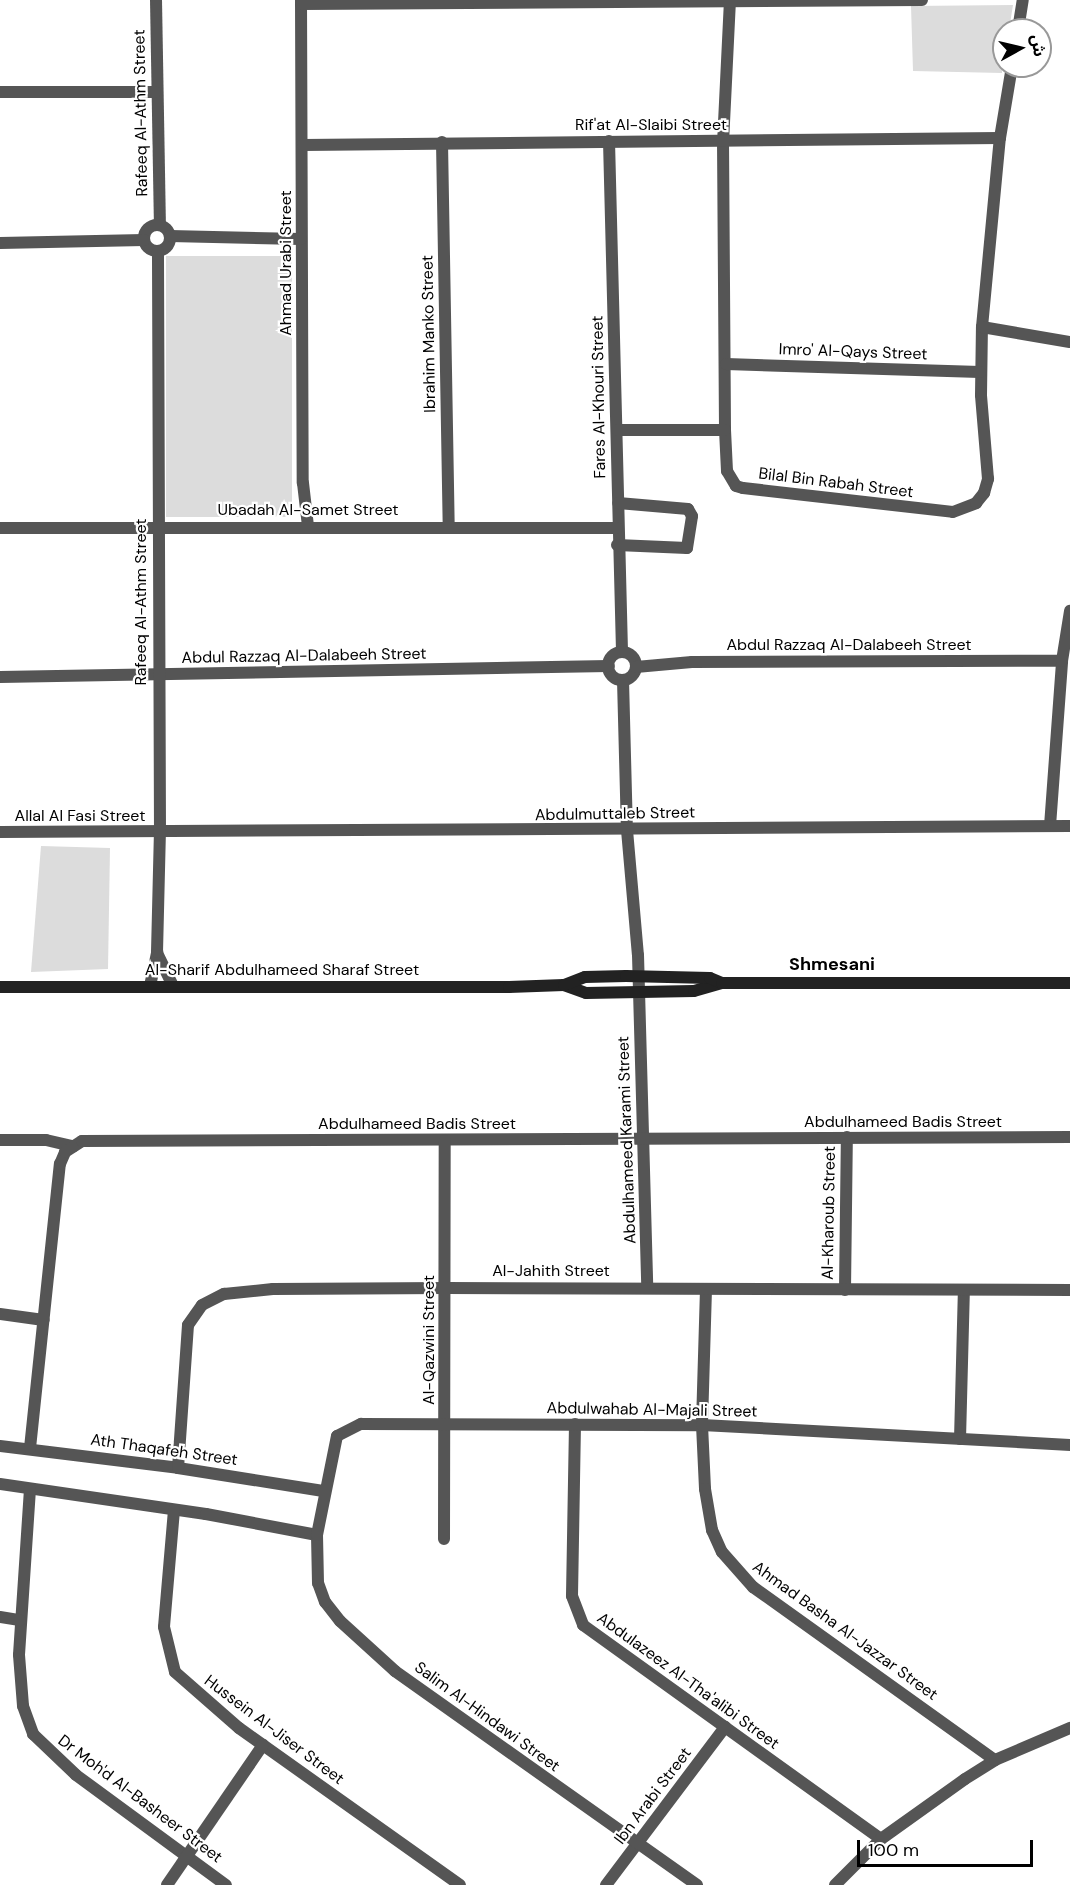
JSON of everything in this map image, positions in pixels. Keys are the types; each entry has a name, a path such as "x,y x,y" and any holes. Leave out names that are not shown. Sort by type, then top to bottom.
{"street":[{"name":"Rafeeq Al-Athm Street","path":"156,0 155,92 160,225"},
{"path":"301,2 922,0"},
{"path":"1020,18 1023,0"},
{"name":"Bilal Bin Rabah Street","path":"730,1 723,141 725,430 727,471 742,488 953,512 976,503 984,493 988,479 980,372 982,327 1000,138 1010,78"},
{"name":"Ahmad Urabi Street","path":"301,2 303,483 308,526"},
{"path":"0,92 155,92"},
{"name":"Rif'at Al-Slaibi Street","path":"303,145 1000,138"},
{"name":"Fares Al-Khouri Street","path":"609,141 617,430 617,545 622,652"},
{"name":"Ibrahim Manko Street","path":"442,142 449,525"},
{"path":"144,240 148,228 160,225 170,236 302,239"},
{"path":"144,240 151,249 158,251 166,248 170,236"},
{"path":"0,243 144,240"},
{"name":"Rafeeq Al-Athm Street","path":"150,986 157,952 160,832 157,527 158,251"},
{"path":"982,327 1070,342"},
{"name":"Imro' Al-Qays Street","path":"726,364 980,372"},
{"path":"617,430 725,430"},
{"path":"617,545 687,548 692,516 688,509 618,503"},
{"name":"Ubadah Al-Samet Street","path":"0,528 449,525 617,528"},
{"path":"1050,826 1062,661 1070,611"},
{"path":"622,652 630,655 636,667 634,674 623,680 611,674 609,666 612,656 622,652"},
{"name":"Abdul Razzaq Al-Dalabeeh Street","path":"636,667 692,662 1062,661"},
{"name":"Abdul Razzaq Al-Dalabeeh Street","path":"0,677 159,676 609,666"},
{"path":"623,680 627,830 639,992"},
{"name":"Abdulmuttaleb Street","path":"160,832 1070,826"},
{"name":"Allal Al Fasi Street","path":"0,832 160,832"},
{"name":"Rafeeq Al-Athm Street","path":"157,952 173,986"},
{"name":"Al-Sharif Abdulhameed Sharaf Street","path":"0,987 564,985 585,977 639,976 710,978 722,982 1070,983"},
{"name":"Al-Sharif Abdulhameed Sharaf Street","path":"564,985 579,992 701,991 722,982"},
{"name":"Abdulhameed Karami Street","path":"639,992 647,1287"},
{"name":"Al-Kharoub Street","path":"845,1290 847,1137"},
{"name":"Abdulhameed Badis Street","path":"73,1146 95,1140 445,1141 1070,1137"},
{"path":"0,1140 46,1140 73,1146 60,1164 30,1448"},
{"name":"Al-Qazwini Street","path":"444,1539 445,1141"},
{"name":"Al-Jahith Street","path":"178,1468 188,1325 209,1300 224,1294 273,1289 647,1287 1070,1290"},
{"name":"Ahmad Basha Al-Jazzar Street","path":"706,1289 702,1425 707,1508 722,1552 737,1572 995,1760"},
{"path":"960,1439 964,1291"},
{"path":"0,1314 44,1320"},
{"name":"Abdulwahab Al-Majali Street","path":"317,1535 323,1491 338,1436 349,1427 444,1424 702,1425 1070,1445"},
{"name":"Abdulazeez Al-Tha'alibi Street","path":"575,1424 572,1596 575,1612 583,1625 881,1839"},
{"name":"Ath Thaqafeh Street","path":"0,1446 178,1468 323,1491"},
{"path":"0,1484 174,1510 317,1535"},
{"name":"Dr Moh'd Al-Basheer Street","path":"30,1489 20,1620 22,1698 33,1734 76,1776 226,1885"},
{"name":"Hussein Al-Jiser Street","path":"174,1510 164,1627 170,1663 195,1692 262,1745 460,1885"},
{"name":"Salim Al-Hindawi Street","path":"317,1535 318,1583 326,1602 340,1621 395,1671 636,1845 697,1885"},
{"path":"0,1617 20,1620"},
{"name":"Ibn Arabi Street","path":"606,1885 725,1727"},
{"path":"835,1885 881,1839 995,1760 1070,1728"},
{"path":"167,1885 262,1745"}],"shaded area":[{"path":"1013,5 1011,18 992,18 992,73 913,71 911,6"},
{"path":"166,256 292,256 292,517 166,517"},
{"path":"41,846 110,848 108,969 31,972"}],"district":[{"name":"Shmesani","path":"832,964"}]}
